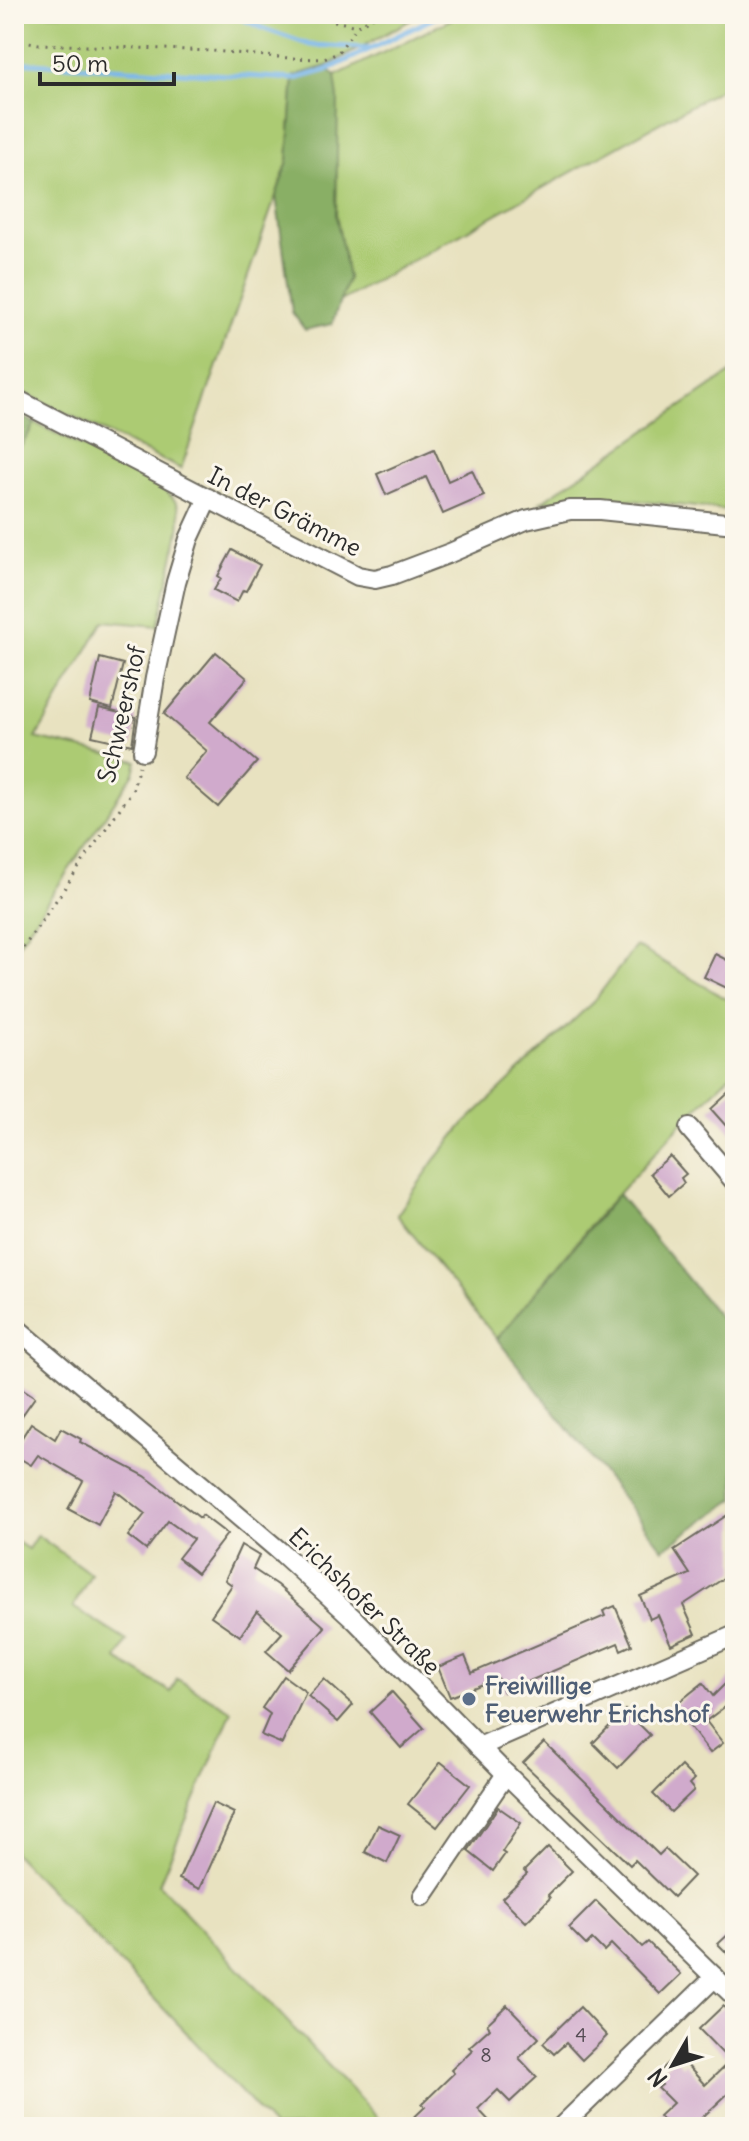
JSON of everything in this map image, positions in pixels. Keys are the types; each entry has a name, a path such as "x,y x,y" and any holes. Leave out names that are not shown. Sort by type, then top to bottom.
{"street":[{"name":"In der Grämme","path":"14,398 358,576 375,579 450,553 526,520 570,510 600,510 735,524"},
{"name":"Schweershof","path":"143,751 176,582 189,539 208,498"},
{"path":"689,1128 735,1182"},
{"name":"Erichshofer Straße","path":"14,1326 293,1563 355,1620 506,1774 735,1997"},
{"path":"479,1747 735,1635"},
{"path":"423,1896 506,1774"},
{"path":"561,2127 715,1977"}],"path":[{"path":"303,14 357,26"},
{"path":"14,39 39,44 324,59 338,53 357,26 379,14"},
{"name":"Schweershof","path":"14,961 132,791 143,751"}],"green space":[{"path":"14,14 406,14 411,20 327,66 294,76 288,161 181,469 14,388"},
{"path":"462,14 735,14 735,81 340,301 348,278 336,215 335,76"},
{"path":"327,66 335,76 338,98 336,215 348,278 332,324 305,330 292,312 276,196 288,161 294,76"},
{"path":"735,370 735,511 599,497 541,502"},
{"path":"14,413 35,423 14,458"},
{"path":"35,423 158,485 177,504 180,522 158,626 104,621 36,738 137,761 134,773 14,951 14,458"},
{"path":"636,946 735,1004 735,1070 681,1124 598,1216 497,1339 397,1215 464,1124 594,1001"},
{"path":"618,1194 735,1336 735,1499 663,1549 497,1339"},
{"path":"37,1535 91,1574 73,1607 127,1641 117,1659 171,1692 177,1679 232,1711 159,1884 386,2127 273,2127 14,1853 14,1540 28,1549"}],"building":[{"path":"434,449 448,481 472,470 484,496 443,514 426,477 386,495 377,474"},
{"path":"232,550 260,565 237,602 214,590"},
{"path":"216,652 247,678 210,722 257,762 218,807 184,778 207,751 164,714"},
{"path":"100,658 123,664 112,709 90,703"},
{"path":"99,708 136,717 132,745 92,736"},
{"path":"715,954 735,964 735,992 704,977"},
{"path":"735,1087 735,1136 711,1109"},
{"path":"670,1156 686,1174 681,1178 684,1183 669,1196 650,1173"},
{"path":"14,1383 35,1397 14,1427"},
{"path":"31,1423 55,1439 61,1428 81,1439 80,1442 145,1476 200,1518 202,1515 227,1534 197,1573 178,1558 193,1539 168,1521 146,1550 128,1536 145,1514 116,1491 98,1525 68,1509 83,1481 38,1455 31,1465 14,1455"},
{"path":"735,1510 735,1571 683,1605 696,1634 671,1645 658,1615 650,1619 640,1596 690,1574 674,1550"},
{"path":"241,1545 259,1556 253,1569 277,1585 325,1627 288,1670 266,1651 282,1633 257,1611 240,1636 211,1616 232,1585 225,1580"},
{"path":"615,1606 632,1645 621,1650 618,1643 504,1692 498,1678 450,1697 438,1667 465,1656 472,1673 605,1616 603,1611"},
{"path":"735,1674 735,1699 706,1721 723,1743 710,1753 674,1706 703,1683 713,1696"},
{"path":"284,1676 306,1692 282,1744 261,1735 270,1714 262,1708"},
{"path":"324,1679 353,1705 338,1722 308,1696"},
{"path":"392,1692 424,1728 401,1748 370,1712"},
{"path":"625,1710 650,1735 618,1768 593,1743"},
{"path":"544,1742 659,1855 665,1849 693,1876 673,1897 635,1860 630,1865 523,1763"},
{"path":"441,1762 470,1785 437,1827 408,1804"},
{"path":"681,1766 694,1779 689,1784 694,1790 671,1812 653,1794"},
{"path":"213,1803 234,1813 200,1889 179,1879"},
{"path":"498,1807 521,1823 493,1871 468,1851"},
{"path":"378,1825 400,1835 387,1863 365,1852"},
{"path":"548,1847 572,1871 526,1922 502,1898 527,1874 524,1871"},
{"path":"596,1901 642,1947 648,1942 681,1974 660,1994 611,1944 604,1951 592,1939 586,1945 569,1928"},
{"path":"735,1928 735,1961 718,1944"},
{"path":"507,2005 539,2038 519,2058 537,2077 510,2102 498,2090 478,2109 495,2127 444,2127 437,2120 430,2127 404,2127 425,2107 422,2104 454,2073 451,2070 472,2050 469,2047 490,2028 487,2024"},
{"path":"723,2006 735,2019 735,2087 692,2127 669,2127 659,2116 673,2103 658,2088 662,2085 654,2077 675,2057 682,2066 685,2063 705,2085 730,2061 699,2029"},
{"path":"580,2007 607,2036 582,2060 566,2043 554,2054 543,2043"}],"waterway":[{"path":"231,14 310,45 371,48"},
{"path":"14,62 295,79 327,70 442,14"}],"place":[{"name":"Freiwillige Feuerwehr Erichshof","path":"469,1699"}]}
